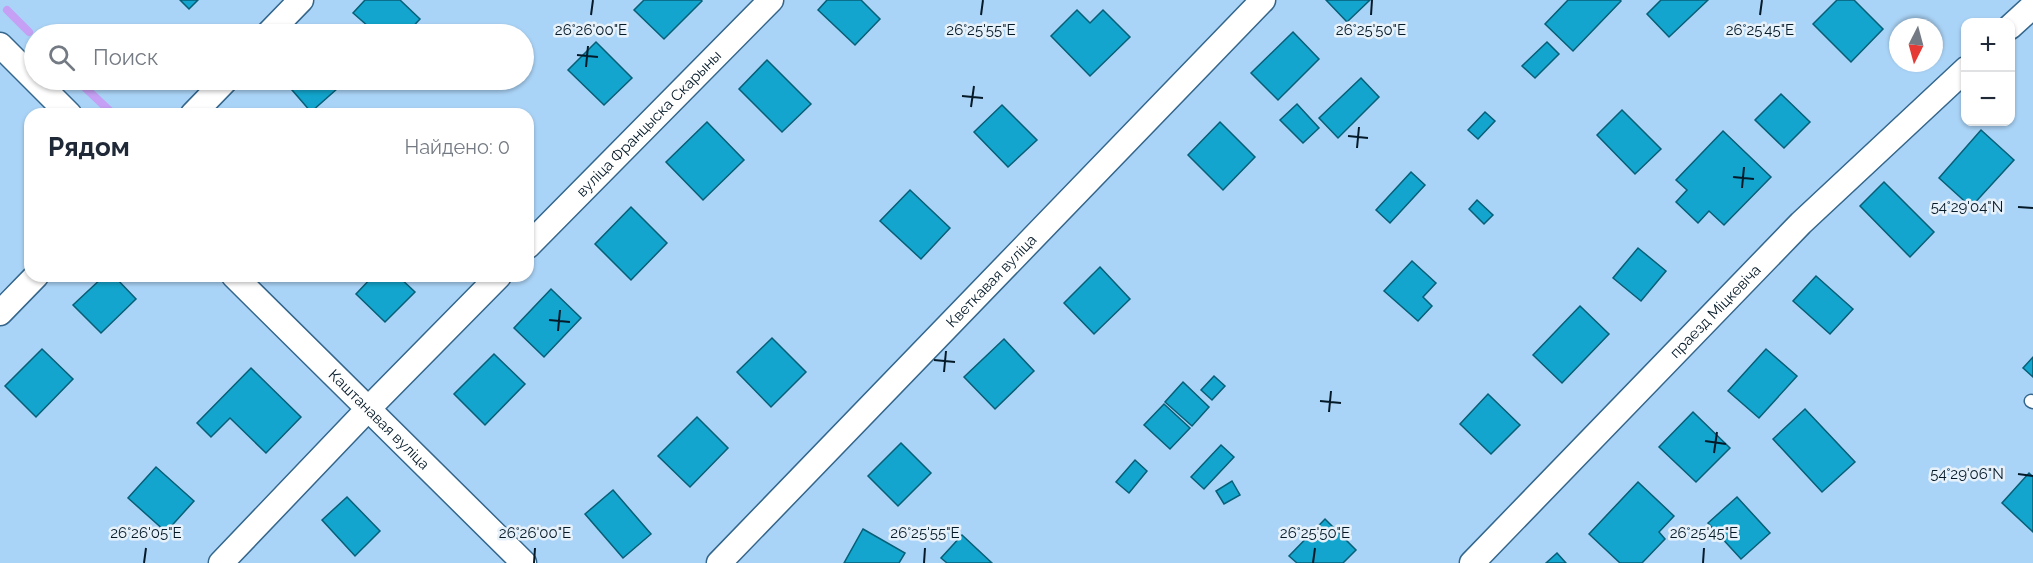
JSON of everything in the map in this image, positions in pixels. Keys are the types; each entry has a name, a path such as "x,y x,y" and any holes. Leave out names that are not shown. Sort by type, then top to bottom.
{"street":[{"path":"278,24 301,0"},
{"name":"вуліца Францыска Скарыны","path":"534,240 771,0"},
{"name":"Кветкавая вуліца","path":"719,563 1263,0"},
{"path":"2015,22 2033,6"},
{"path":"0,45 24,69"},
{"name":"праезд Міцкевіча","path":"1472,563 1801,223 1962,72"},
{"path":"45,90 63,108"},
{"path":"199,108 216,90"},
{"path":"0,313 30,282"},
{"name":"Каштанавая вуліца","path":"240,282 524,563"},
{"path":"221,563 493,282"}],"building":[{"path":"180,0 198,0 189,9"},
{"path":"365,0 400,0 420,19 415,24 366,24 353,13"},
{"path":"644,0 702,1 664,39 634,10"},
{"path":"827,0 861,0 880,19 855,45 818,10"},
{"path":"1326,0 1370,0 1347,22"},
{"path":"1568,0 1621,1 1573,51 1545,24"},
{"path":"1661,0 1708,0 1669,37 1647,14"},
{"path":"1837,0 1854,0 1883,29 1851,62 1813,24"},
{"path":"1077,10 1090,23 1103,10 1130,37 1090,76 1051,36"},
{"path":"1293,32 1319,59 1278,100 1251,73"},
{"path":"596,42 632,78 604,105 568,70"},
{"path":"1547,42 1559,54 1535,78 1522,66"},
{"path":"767,60 811,104 782,132 739,89"},
{"path":"1361,78 1379,97 1338,138 1319,118"},
{"path":"292,90 336,90 316,108 308,108"},
{"path":"1781,94 1810,122 1784,148 1755,120"},
{"path":"1297,104 1319,128 1303,143 1280,120"},
{"path":"1002,105 1037,140 1008,167 974,132"},
{"path":"1622,110 1661,149 1635,174 1597,135"},
{"path":"1485,112 1495,121 1478,139 1468,130"},
{"path":"707,122 744,160 703,200 666,162"},
{"path":"1220,122 1255,157 1223,190 1188,155"},
{"path":"1981,130 2014,160 1971,207 1939,178"},
{"path":"1723,131 1771,177 1724,225 1709,211 1698,223 1676,202 1687,190 1676,180"},
{"path":"1411,172 1425,185 1390,223 1376,210"},
{"path":"1884,182 1934,232 1910,257 1860,206"},
{"path":"910,190 950,228 921,259 880,221"},
{"path":"1477,200 1493,215 1484,224 1469,209"},
{"path":"631,207 667,243 631,280 595,244"},
{"path":"1638,248 1666,271 1641,301 1613,278"},
{"path":"1412,261 1436,283 1423,297 1432,306 1418,321 1384,291"},
{"path":"1100,267 1130,299 1094,334 1064,303"},
{"path":"1816,276 1853,309 1830,334 1793,301"},
{"path":"98,282 120,282 136,299 101,333 73,305"},
{"path":"367,282 404,282 415,292 385,322 356,294"},
{"path":"551,289 581,318 544,357 514,328"},
{"path":"1580,306 1609,334 1562,383 1533,355"},
{"path":"772,338 806,372 771,407 737,372"},
{"path":"1004,339 1034,371 995,409 964,377"},
{"path":"42,349 73,379 36,417 5,386"},
{"path":"1766,349 1797,376 1759,418 1728,391"},
{"path":"494,354 525,384 485,425 454,394"},
{"path":"2033,357 2033,377 2023,368"},
{"path":"251,368 301,417 266,453 230,418 211,437 197,423"},
{"path":"1214,376 1225,386 1212,400 1201,390"},
{"path":"1183,382 1209,407 1192,426 1165,402"},
{"path":"1488,394 1520,425 1491,454 1460,424"},
{"path":"1164,404 1190,428 1170,449 1144,425"},
{"path":"1805,409 1855,462 1822,492 1773,439"},
{"path":"1693,412 1730,448 1696,482 1659,447"},
{"path":"697,417 728,448 690,487 658,456"},
{"path":"901,443 931,473 898,506 868,476"},
{"path":"1221,445 1234,457 1204,489 1191,477"},
{"path":"1135,460 1147,471 1129,493 1116,482"},
{"path":"156,467 194,501 166,532 128,498"},
{"path":"2029,473 2033,477 2033,532 2002,503"},
{"path":"1232,481 1240,495 1224,504 1216,491"},
{"path":"1638,482 1674,516 1659,532 1665,539 1642,563 1620,563 1589,534"},
{"path":"613,490 651,534 623,558 585,514"},
{"path":"347,497 380,531 355,556 322,520"},
{"path":"1737,497 1770,533 1741,559 1708,523"},
{"path":"1325,519 1356,550 1343,563 1297,563 1289,556"},
{"path":"863,529 905,553 899,563 844,563"},
{"path":"962,535 992,563 947,563 941,558"},
{"path":"1557,553 1566,563 1546,563"}],"waterway":[{"path":"7,10 24,27"},
{"path":"88,90 107,108"}]}
